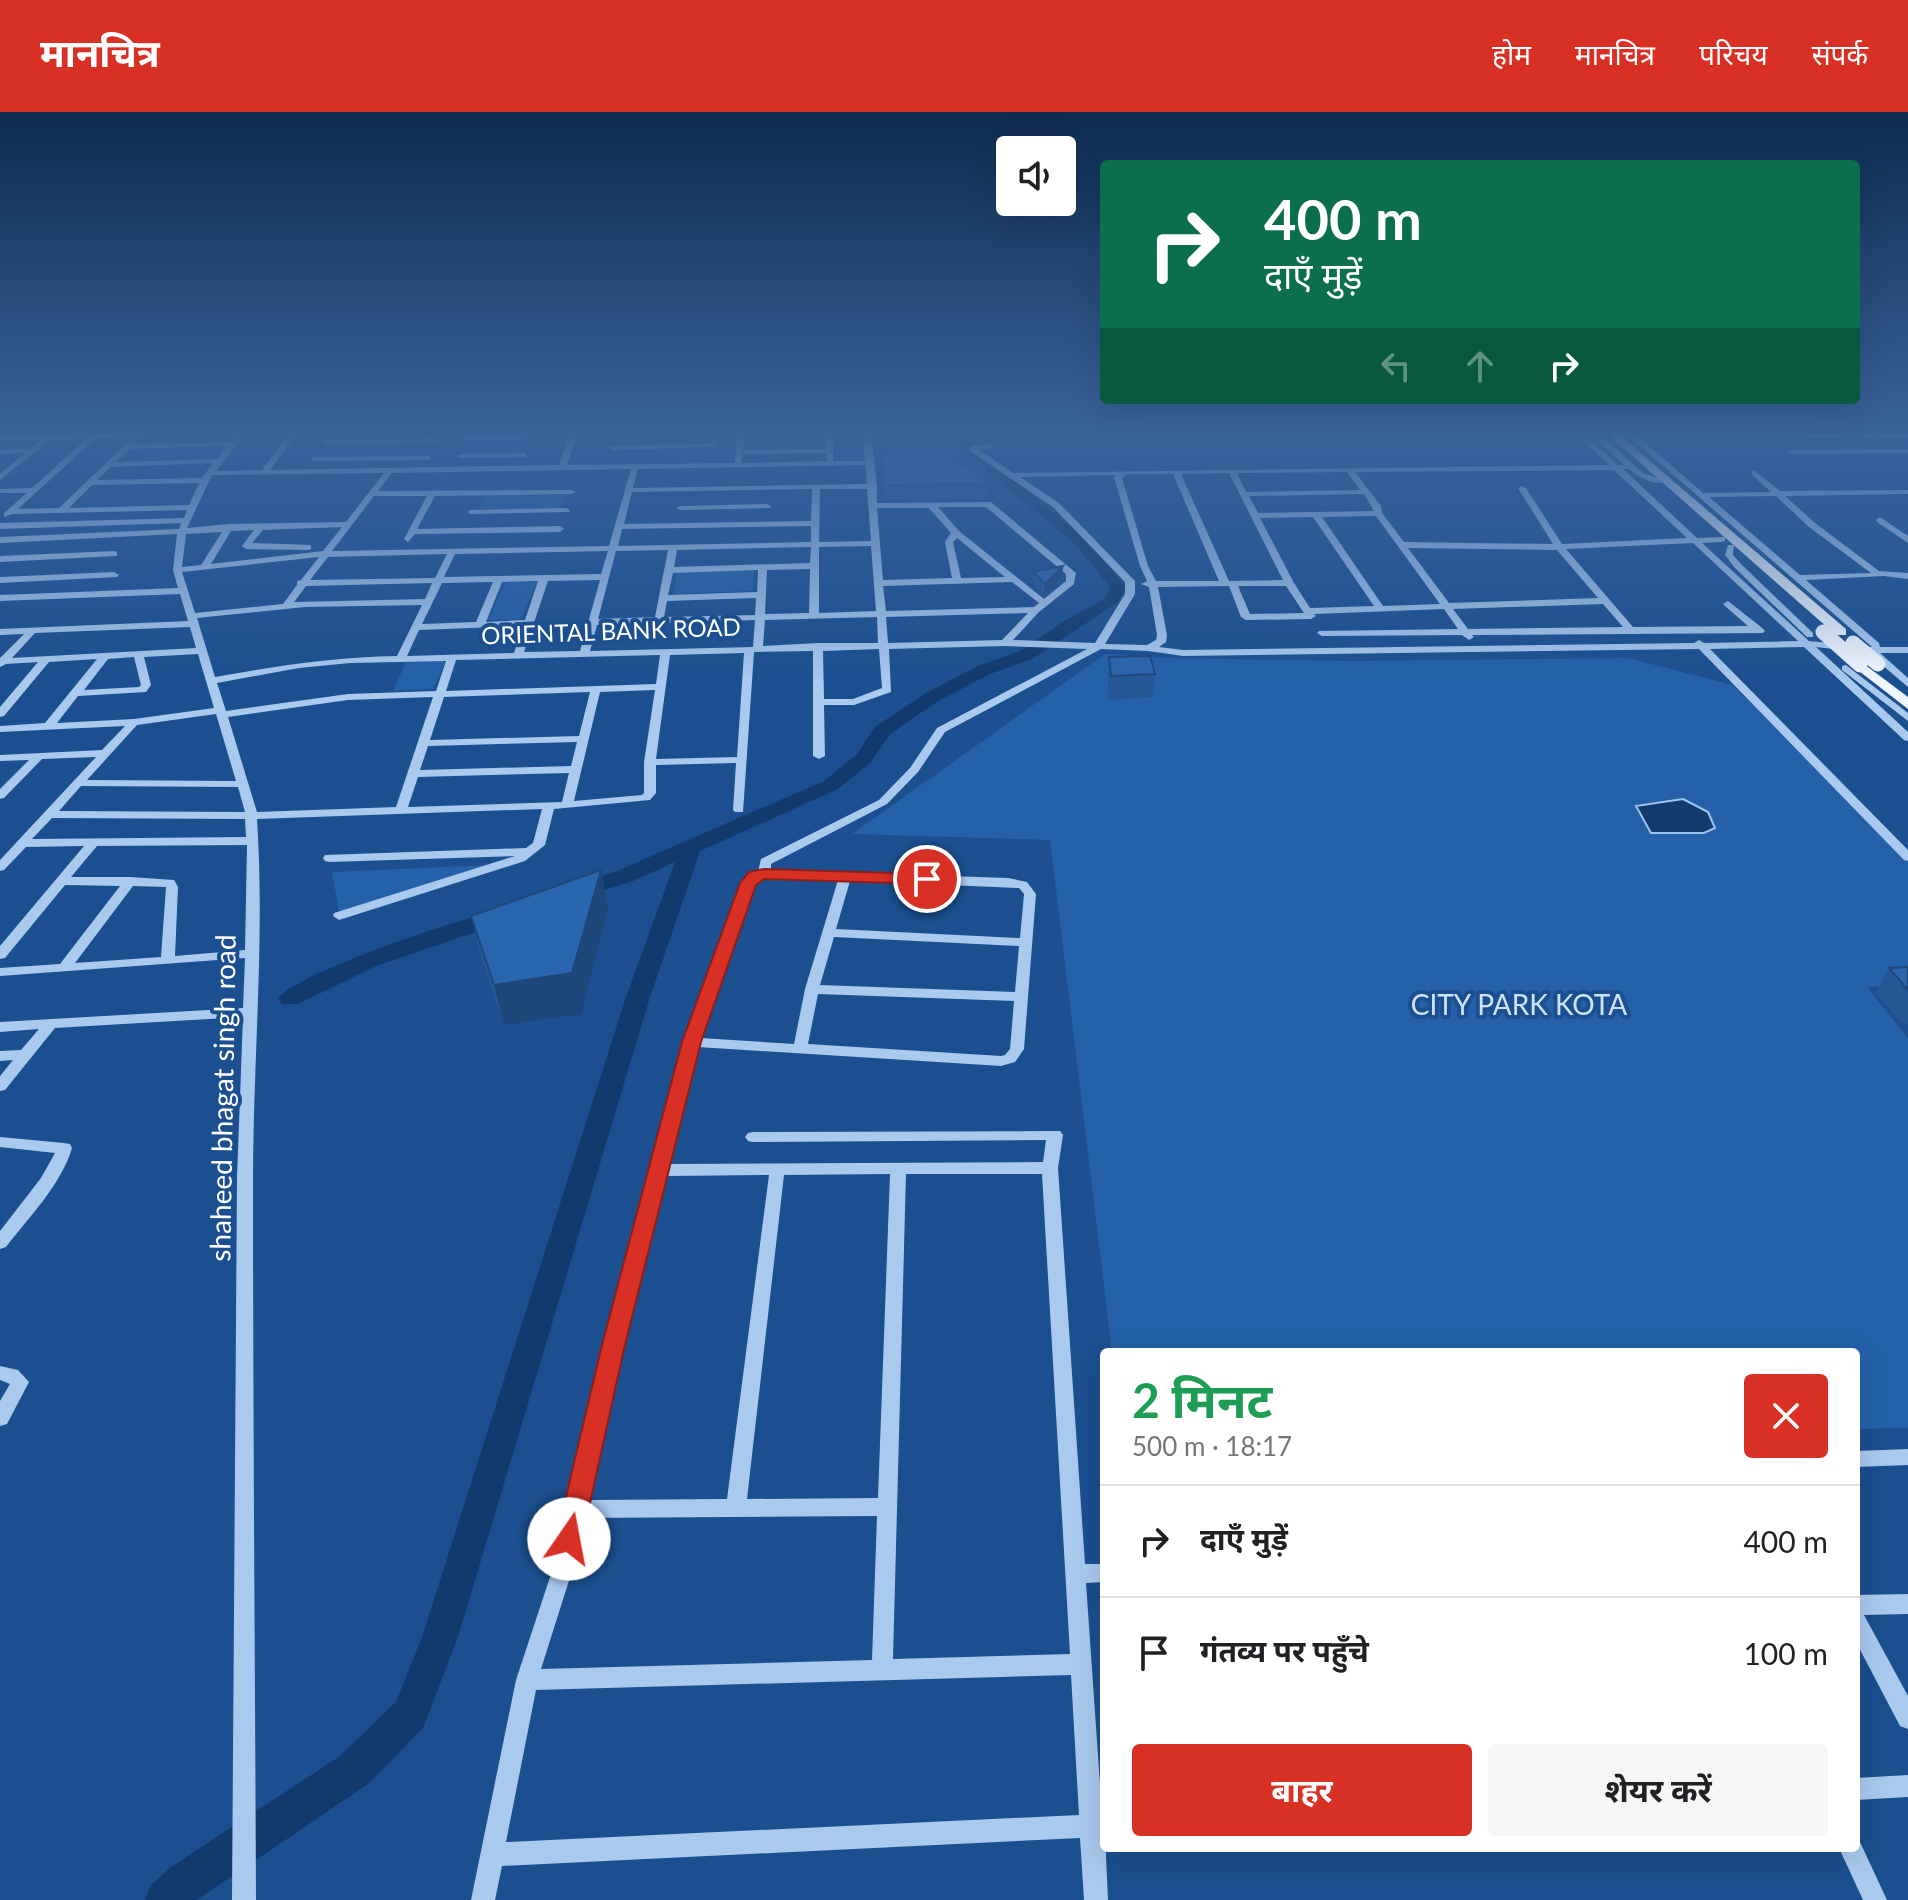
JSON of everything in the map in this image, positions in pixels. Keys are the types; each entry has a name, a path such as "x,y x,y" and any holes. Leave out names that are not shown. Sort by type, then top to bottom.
{"main road":[{"path":"1699,515 1741,554 1841,632 1873,651 1908,692"},
{"path":"1699,515 1741,554 1813,640 1860,665 1908,704"}],"street":[{"path":"158,515 229,527 348,524"},
{"name":"shaheed bhagat singh road","path":"189,515 177,570 243,784 251,816 252,841 244,1519 244,1891"},
{"path":"286,606 300,583 354,515"},
{"path":"402,553 420,515"},
{"path":"461,531 469,515"},
{"path":"553,549 564,515"},
{"path":"584,653 622,515"},
{"path":"676,526 678,515"},
{"path":"765,524 766,515"},
{"path":"814,616 815,515"},
{"path":"819,702 854,702 887,690 875,515"},
{"path":"940,515 956,533 1015,579 1040,607"},
{"path":"1005,515 1071,573 1071,582 1040,607 1010,643"},
{"path":"1066,515 1130,581 1154,587"},
{"path":"1129,515 1144,566 1154,587 1162,635 1161,642 1148,648"},
{"path":"1196,515 1246,617 1605,601"},
{"path":"1289,515 1255,516 1289,583 1330,647"},
{"path":"1316,515 1381,609"},
{"path":"1380,515 1473,644"},
{"path":"1539,515 1559,547 1643,644"},
{"path":"1666,515 1736,579 1908,718"},
{"path":"1725,515 1798,577 1908,684"},
{"path":"1801,515 1882,575"},
{"path":"0,524 187,519"},
{"path":"0,540 120,536 187,519"},
{"path":"1880,520 1908,540"},
{"path":"619,527 815,523"},
{"path":"281,547 301,525"},
{"path":"261,526 246,546 402,553 877,543"},
{"path":"204,567 229,527"},
{"path":"411,532 560,529"},
{"path":"956,533 949,542 957,581"},
{"path":"115,593 114,559 120,536"},
{"path":"2,567 33,538"},
{"path":"1402,545 1559,547 1692,540 1741,554 1756,554 1873,651"},
{"path":"659,620 673,547"},
{"path":"177,570 326,550"},
{"path":"401,658 452,552"},
{"path":"1721,566 1741,554"},
{"path":"1741,554 1754,579 1908,738"},
{"path":"13,559 114,559"},
{"path":"2,567 114,559"},
{"path":"668,570 814,566"},
{"path":"1116,567 1144,566"},
{"path":"739,810 763,567"},
{"path":"0,580 114,575"},
{"path":"1784,578 1908,576"},
{"path":"300,583 605,577"},
{"path":"518,655 544,578"},
{"path":"480,625 499,579"},
{"path":"880,583 1015,579"},
{"path":"1736,579 1754,579"},
{"path":"764,874 765,862 883,802 914,770 941,730 1098,647 1130,594 1130,581"},
{"path":"1130,594 1154,587 1289,583"},
{"path":"0,598 182,591"},
{"path":"663,598 761,595"},
{"path":"0,630 32,631 194,620 286,606 427,602"},
{"path":"1728,604 1769,639"},
{"path":"593,622 1040,607"},
{"path":"0,630 194,620"},
{"path":"416,627 529,623"},
{"path":"1322,633 1758,629"},
{"path":"1,663 32,631"},
{"path":"1699,643 1769,639 1813,640 1873,651 1908,647"},
{"path":"1173,651 1370,652 1813,640"},
{"name":"ORIENTAL BANK ROAD","path":"210,681 299,665 401,658 1010,643 1173,651"},
{"path":"1699,643 1908,857"},
{"path":"1173,651 1473,644 1643,644"},
{"path":"818,646 819,756"},
{"path":"1,663 203,651"},
{"path":"49,814 251,816 549,806 646,798 650,793 650,762 666,651"},
{"path":"78,693 142,690 146,685 138,654"},
{"path":"49,726 105,656"},
{"path":"401,811 452,657"},
{"path":"0,714 46,659"},
{"path":"0,729 134,722 307,701 440,693 661,687"},
{"path":"567,805 596,689"},
{"path":"0,699 14,699"},
{"path":"0,867 134,722"},
{"path":"423,743 583,739"},
{"path":"0,758 105,753"},
{"path":"0,796 39,756"},
{"path":"650,762 742,760"},
{"path":"413,774 576,769"},
{"path":"78,783 243,784"},
{"path":"339,916 512,862 531,852 543,836 549,806"},
{"path":"23,843 252,841"},
{"path":"0,955 93,843"},
{"path":"329,858 531,852"},
{"path":"483,1900 527,1680 563,1568 692,1042 748,883 755,876 764,874 1008,882 1023,885 1030,894 1017,1049 1010,1059 1001,1061 692,1042"},
{"path":"800,1047 812,989 845,876"},
{"path":"62,881 162,880 172,887 168,961"},
{"path":"65,967 130,881"},
{"path":"827,933 1024,942"},
{"path":"0,972 253,953"},
{"path":"812,989 1020,997"},
{"path":"0,1027 249,1015"},
{"path":"0,1034 48,1027"},
{"path":"0,1086 48,1027"},
{"path":"0,1056 25,1055"},
{"path":"753,1137 1055,1135 1050,1168 1081,1664 1098,1826 1096,1900"},
{"path":"0,1142 64,1148 63,1156 54,1170 0,1243"},
{"path":"660,1170 1050,1168"},
{"path":"882,1670 898,1170"},
{"path":"736,1508 777,1171"},
{"path":"0,1373 12,1375 20,1382 0,1418"},
{"path":"1860,1459 1908,1457"},
{"path":"575,1509 887,1507"},
{"path":"1075,1574 1100,1573"},
{"path":"1860,1605 1908,1604"},
{"path":"1860,1628 1908,1718"},
{"path":"527,1680 1081,1664"},
{"path":"1860,1789 1908,1786"},
{"path":"492,1855 1098,1826"},
{"path":"1853,1852 1875,1900"}],"green space":[{"path":"754,570 753,591 674,594 677,573"},
{"path":"506,582 537,582 521,619 488,620"},
{"name":"CITY PARK KOTA","path":"1105,654 1355,661 1628,658 1732,685 1908,852 1908,985 1867,987 1908,1038 1908,1428 1860,1429 1860,1348 1112,1348 1050,840 852,834"},
{"path":"445,661 434,689 393,691 406,662"},
{"path":"488,865 339,912 332,872"}],"shaded area":[{"path":"1683,799 1708,812 1715,828 1704,833 1651,833 1636,806"}],"building":[{"path":"1063,566 1045,584 1033,572"},
{"path":"1150,656 1155,674 1111,676 1109,657"},
{"path":"601,870 572,973 494,985 471,916"},
{"path":"1908,967 1908,990 1889,968"}],"waterway":[{"path":"691,847 831,785 864,758 882,731 932,697 984,670 1026,655 1070,624 1110,602 1118,587 1080,541 1049,515"},
{"path":"166,1900 186,1882 354,1770 410,1715 440,1637 638,997 691,847"},
{"path":"572,893 625,876 691,847"},
{"path":"290,999 368,961 503,915"}],"route":[{"path":"569,1539 613,1349 692,1042 748,883 755,876 764,874 927,879"}]}
